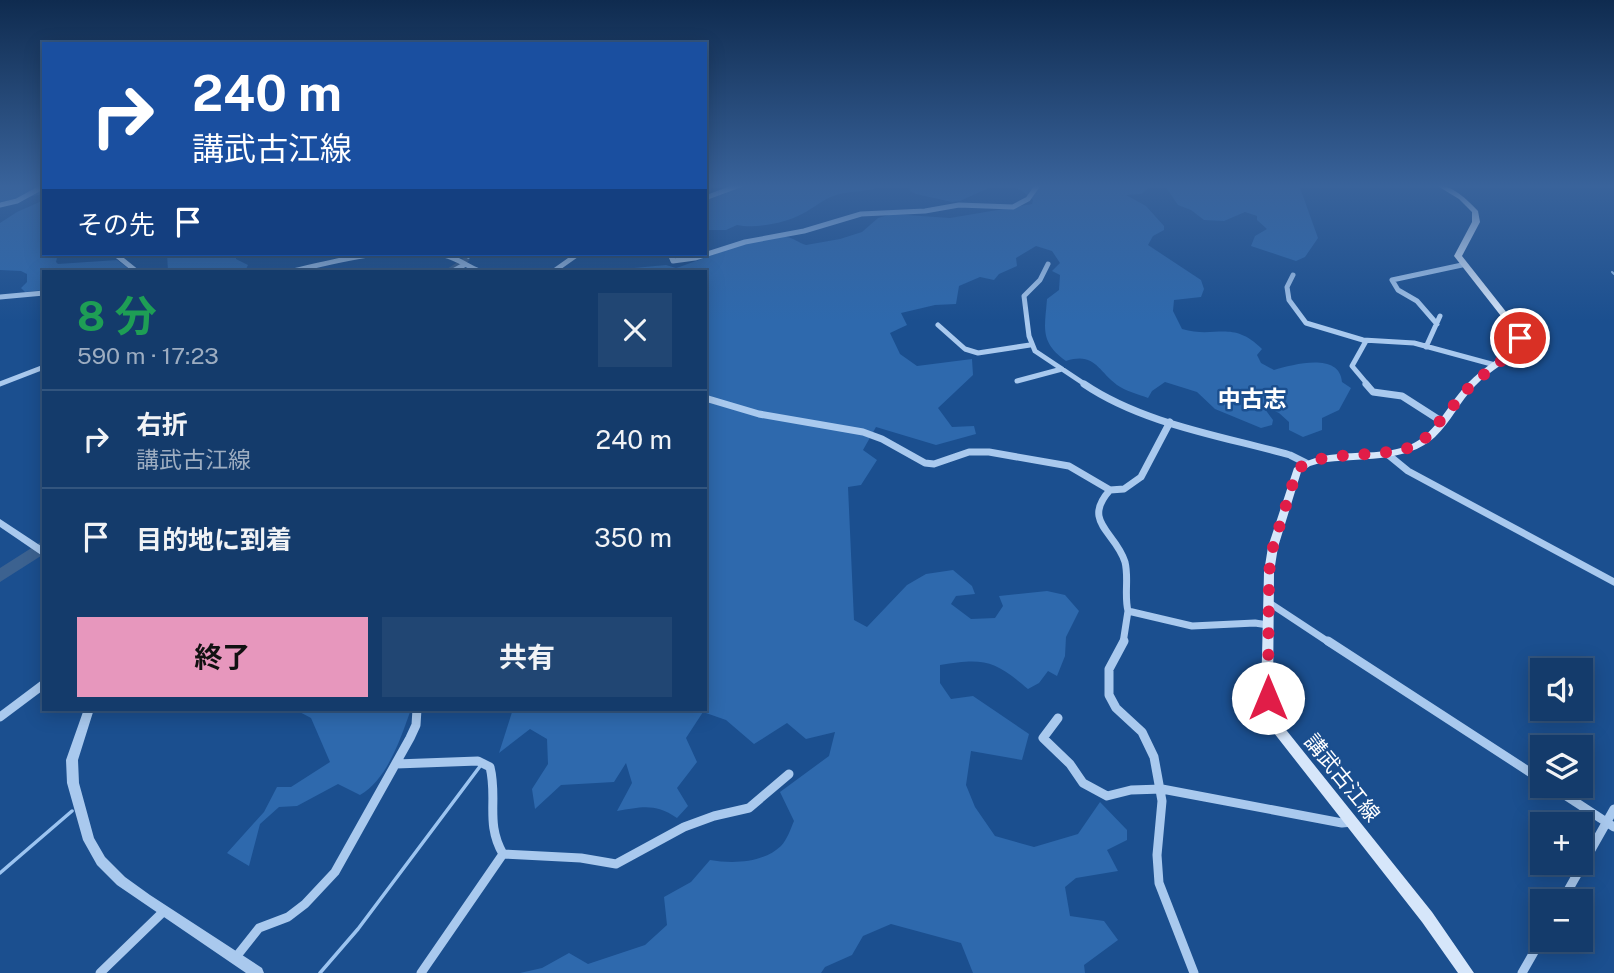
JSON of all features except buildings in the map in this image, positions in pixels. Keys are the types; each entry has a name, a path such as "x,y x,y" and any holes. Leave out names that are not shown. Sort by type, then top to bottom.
{"main road":[{"path":"1306,463 1413,447 1422,442 1472,384 1518,346 1519,334 1462,265 1458,251 1471,230"},
{"name":"講武古江線","path":"1306,463 1293,476 1273,547 1268,602 1268,698 1278,729 1449,945 1467,973"}],"street":[{"path":"707,253 736,244 806,230"},
{"path":"118,256 134,270"},
{"path":"298,270 337,262 397,256"},
{"path":"445,256 477,270"},
{"path":"454,270 466,256"},
{"path":"555,270 575,256"},
{"path":"671,256 673,261 698,256"},
{"path":"1030,345 1024,296 1040,280 1048,264"},
{"path":"1437,324 1417,301 1398,290 1392,280 1462,265"},
{"path":"1293,275 1287,287 1288,293 1303,322 1366,341 1400,341 1447,354 1473,357 1495,365"},
{"path":"0,297 42,293"},
{"path":"1426,347 1440,316"},
{"path":"938,325 965,349 978,353 1030,345 1114,403 1170,422 1290,454 1306,463"},
{"path":"1366,341 1352,366 1373,392 1402,396 1441,421"},
{"path":"0,384 42,368"},
{"path":"1017,381 1062,369"},
{"path":"707,399 759,414 863,432 883,439 925,463 944,461 969,452 989,452 1069,466 1110,489 1124,489 1141,477 1170,422"},
{"path":"1386,453 1408,471 1614,582"},
{"path":"1110,489 1099,502 1099,518 1125,560 1125,601 1128,611 1122,643 1109,663 1108,690 1117,712 1144,734 1162,789 1164,807 1158,838 1159,882 1168,912 1194,973"},
{"path":"0,523 41,551"},
{"path":"1268,602 1530,772"},
{"path":"1128,611 1192,626 1255,622 1268,625"},
{"path":"0,717 42,686"},
{"path":"88,711 72,760 73,783 89,840 101,861 121,881 257,973"},
{"path":"236,957 259,928 288,917 305,904 335,872 416,725 417,711"},
{"path":"1058,718 1044,734 1044,738 1070,764 1083,783 1107,796 1131,790 1162,789 1342,823 1353,822"},
{"path":"396,764 478,761 490,767 494,786 490,803 491,833 503,854"},
{"path":"503,854 581,858 616,864 684,827 714,816 749,808 789,774"},
{"path":"1569,798 1611,825"},
{"path":"1570,889 1611,825 1614,809"},
{"path":"421,973 503,854"},
{"path":"100,973 164,911"},
{"path":"1522,973 1534,952"}],"shaded area":[{"path":"0,230 42,230 42,256 58,256 58,264 117,260 131,270 42,270 42,290 25,292 21,288 27,282 27,274 0,270"},
{"path":"1163,230 1153,236 1148,245 1201,280 1204,289 1201,297 1174,300 1173,311 1182,329 1242,335 1262,349 1257,355 1261,363 1274,370 1304,363 1325,363 1333,367 1342,382 1351,388 1339,410 1322,418 1322,430 1303,437 1289,430 1289,422 1279,413 1262,405 1273,420 1272,425 1261,428 1215,409 1197,392 1165,382 1152,391 1148,398 1124,389 1090,361 1066,361 1051,347 1046,333 1047,299 1059,290 1060,275 1052,271 1060,263 1052,251 1036,246 1016,258 1017,266 999,274 994,280 980,277 959,286 956,304 935,305 901,313 907,325 890,333 900,354 917,366 972,359 973,375 938,408 952,427 974,426 976,434 936,445 876,427 863,450 877,460 861,485 848,487 854,620 867,627 907,585 926,574 953,570 972,586 975,594 956,596 951,604 971,619 995,618 1003,606 999,596 1047,591 1065,595 1079,611 1066,637 1065,656 1057,676 1048,671 1039,683 1028,689 997,667 968,662 940,665 940,683 951,699 973,696 1029,734 1022,760 971,751 966,785 975,807 995,836 1034,847 1078,834 1100,802 1127,830 1127,840 1107,850 1118,871 1076,878 1065,887 1070,916 1104,921 1118,940 1084,965 1085,973 973,973 961,943 891,924 863,936 852,955 825,967 821,973 520,973 542,968 569,953 588,964 645,945 667,925 664,897 691,882 710,860 747,861 774,852 785,841 794,821 780,792 829,756 835,732 806,739 787,723 754,744 726,720 703,712 686,738 697,762 677,788 688,806 677,818 655,808 617,811 632,783 626,763 614,782 561,785 535,809 532,789 548,764 547,739 530,729 499,753 512,711 707,711 707,270 634,268 666,265 676,268 774,237 789,238 806,245 862,232"},
{"path":"1265,230 1315,230 1318,238 1305,257 1296,261 1251,246 1255,236"},
{"path":"167,256 236,256 236,259 248,265 246,270 168,270"},
{"path":"298,711 410,711 392,757 370,788 360,795 338,784 297,806 279,807 260,824 249,866 227,853 264,812 277,787 291,787 330,762 311,718"}],"waterway":[{"path":"465,260 472,256"},
{"path":"450,270 465,260"},
{"path":"0,576 42,547"},
{"path":"320,973 358,929 481,765"},
{"path":"0,873 72,811"}],"district":[{"name":"中古志","path":"1252,399"}],"route":[{"path":"1268,698 1269,572 1273,547 1297,470 1314,461 1386,453 1413,447 1422,442 1472,384 1515,350 1520,338"}]}
